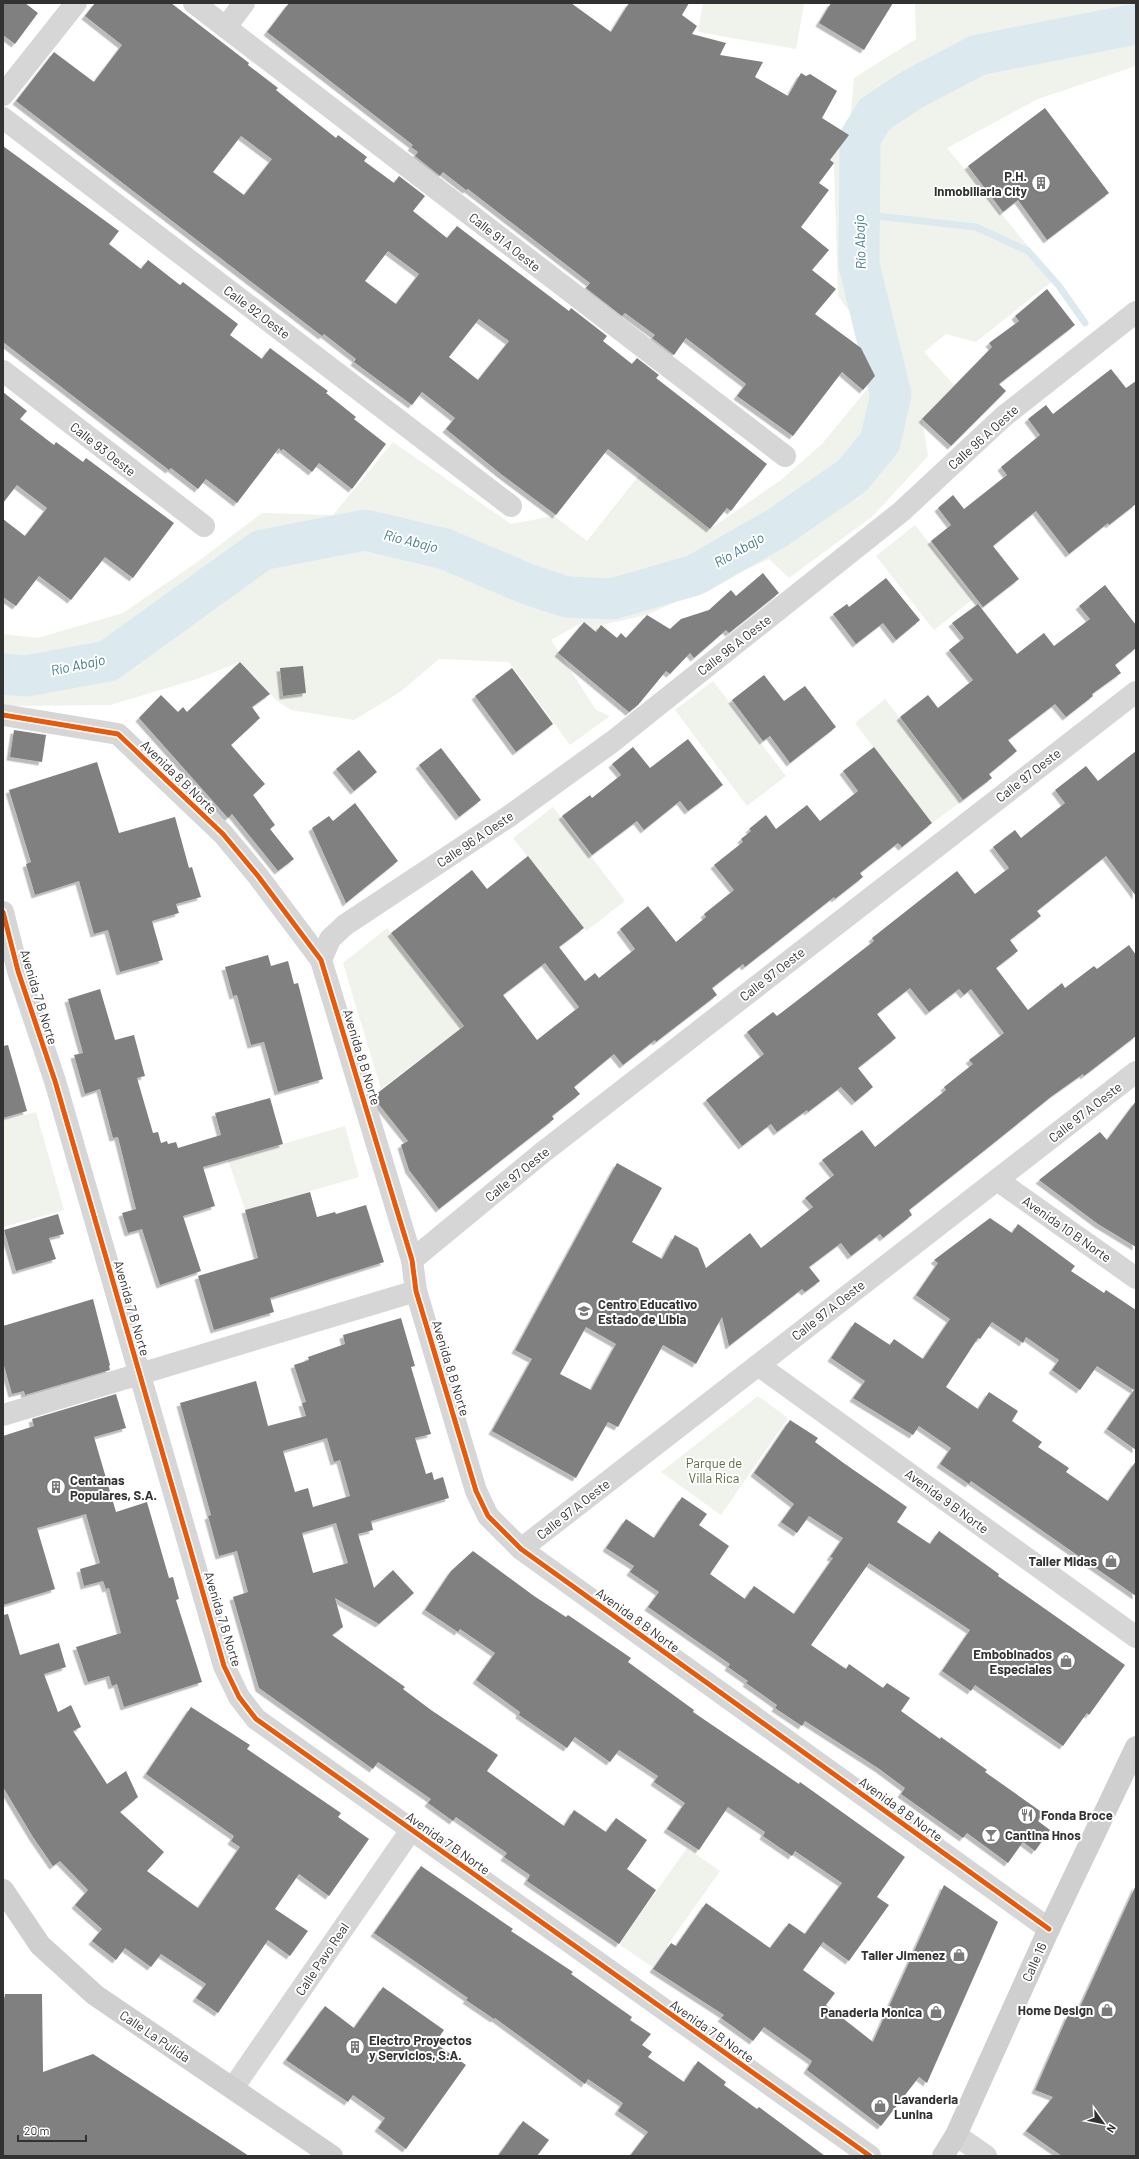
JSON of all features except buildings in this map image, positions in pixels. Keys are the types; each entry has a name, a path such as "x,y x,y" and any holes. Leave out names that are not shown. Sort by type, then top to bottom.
{"main road":[{"name":"Calle 16","path":"943,2156 956,2135 1049,1929 1136,1747"},
{"name":"Calle La Pulida","path":"3,1890 40,1945 95,1995 332,2156"}],"street":[{"path":"3,95 76,3"},
{"name":"Calle 91 A Oeste","path":"194,3 785,456"},
{"path":"226,27 244,3"},
{"name":"Calle 92 Oeste","path":"3,118 511,506"},
{"name":"Calle 96 A Oeste","path":"321,960 330,939 346,925 508,817 612,742 901,512 1003,417 1136,312"},
{"name":"Calle 93 Oeste","path":"3,371 204,526"},
{"name":"Calle 97 Oeste","path":"412,1260 542,1153 1136,692"},
{"name":"Avenida 8 B Norte","path":"3,716 118,734 223,834 258,876 321,960 412,1260 416,1291 476,1491 488,1516 521,1549 1049,1929"},
{"name":"Avenida 7 B Norte","path":"3,912 18,971 55,1081 224,1666 239,1697 256,1719 870,2156"},
{"name":"Calle 97 A Oeste","path":"521,1549 1136,1072"},
{"name":"Avenida 10 B Norte","path":"997,1180 1136,1278"},
{"path":"3,1415 416,1291"},
{"name":"Avenida 9 B Norte","path":"758,1365 1136,1637"},
{"name":"Calle Pavo Real","path":"234,2088 411,1830"},
{"path":"956,2135 986,2156"}],"green space":[{"path":"703,3 804,4 796,49 698,32"},
{"path":"915,3 1136,3 1136,66 1038,99 947,148 1055,279 976,342 946,334 924,352 954,385 922,419 928,456 873,516 789,578 769,559 647,615 601,625 596,632 583,622 551,640 596,710 610,716 570,745 509,662 439,659 400,692 354,720 291,710 277,701 240,662 197,679 110,705 3,706 3,634 38,638 123,613 200,560 262,513 333,515 393,442 511,524 554,516 587,541 640,474 710,529 781,480 822,444 878,376 868,336 838,296 834,163 830,160 849,135 854,78 916,39"},
{"path":"915,525 973,599 934,630 876,556"},
{"path":"713,681 786,776 747,806 675,710"},
{"path":"885,699 963,800 932,823 855,723"},
{"path":"553,807 625,901 586,931 513,838"},
{"path":"387,928 464,1026 381,1089 343,963"},
{"path":"36,1112 64,1210 3,1227 3,1121"},
{"path":"345,1126 359,1177 245,1210 228,1160"},
{"name":"Parque de Villa Rica","path":"758,1396 788,1418 721,1515 661,1472"},
{"path":"687,1848 720,1871 652,1967 619,1944"}],"waterway":[{"name":"Río Abajo","path":"3,674 26,676 108,661 262,550 365,530 445,549 527,584 567,597 612,599 695,575 777,528 852,476 880,442 891,395 859,265 860,138 875,114 913,89 978,55 1136,24"},
{"path":"859,214 976,227 1028,251 1059,286 1085,323"}],"cycle path":[{"path":"3,715 118,734 223,834 258,876 321,960 412,1260 416,1291 476,1491 488,1516 521,1549 1049,1929"},
{"path":"3,912 18,971 55,1081 224,1666 239,1697 256,1719 870,2156"}],"place":[{"name":"P.H. Inmobiliaria City","path":"1041,183"},
{"name":"Centro Educativo Estado de Libia","path":"584,1311"},
{"name":"Centanas Populares, S.A.","path":"56,1487"},
{"name":"Taller Midas","path":"1111,1561"},
{"name":"Embobinados Especiales","path":"1066,1661"},
{"name":"Fonda Broce","path":"1027,1815"},
{"name":"Cantina Hnos","path":"991,1835"},
{"name":"Taller Jimenez","path":"959,1955"},
{"name":"Home Design","path":"1107,2010"},
{"name":"Panaderia Monica","path":"936,2012"},
{"name":"Electro Proyectos y Servicios, S.A.","path":"355,2047"},
{"name":"Lavanderia Lunina","path":"880,2106"}]}
